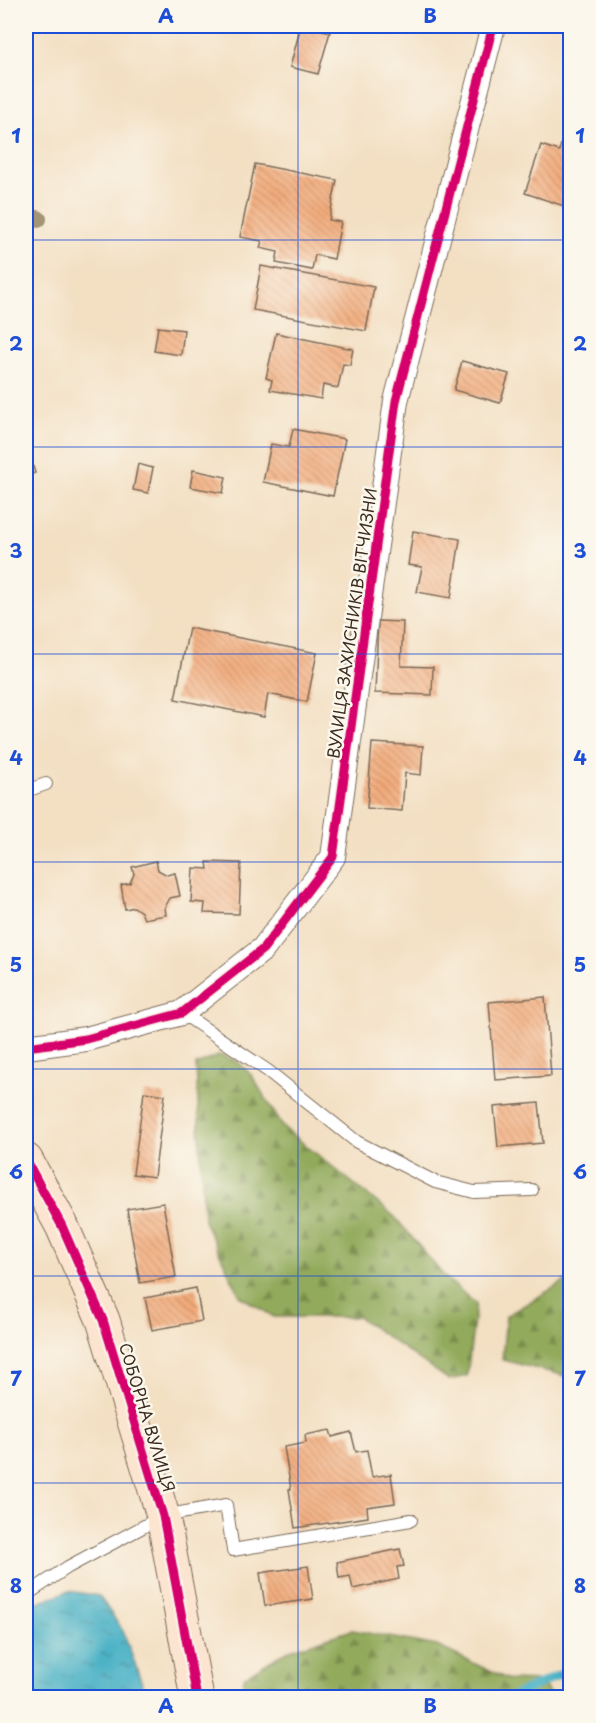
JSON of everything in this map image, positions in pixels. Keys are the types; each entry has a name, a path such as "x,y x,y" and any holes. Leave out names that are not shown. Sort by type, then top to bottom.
{"street":[{"name":"ВУЛИЦЯ ЗАХИСНИКІВ ВІТЧИЗНИ","path":"26,1047 86,1039 182,1013 263,949 333,857 396,401 493,26"},
{"name":"СОБОРНА ВУЛИЦЯ","path":"26,1160 62,1226 103,1320 163,1516 197,1698"}],"lane":[{"path":"26,791 46,784"},
{"path":"182,1013 268,1071 357,1142 435,1182 474,1192 532,1190"},
{"path":"26,1595 69,1567 163,1516 226,1505 233,1550 411,1520"}],"green space":[{"path":"220,1055 238,1062 252,1076 283,1127 394,1216 444,1276 476,1304 467,1376 449,1380 358,1317 274,1317 240,1296 204,1221 196,1065"},
{"path":"570,1278 570,1377 502,1360 506,1316"},
{"path":"352,1630 437,1646 509,1680 542,1681 551,1697 241,1697 244,1677 287,1651"}],"water":[{"path":"69,1591 99,1596 123,1631 147,1697 26,1697 26,1606"}],"building":[{"path":"301,26 330,32 318,74 290,67"},
{"path":"561,144 570,147 570,208 525,193 541,145 559,151"},
{"path":"255,164 337,180 329,220 341,222 334,259 315,255 312,270 276,263 278,252 260,248 262,241 240,237"},
{"path":"261,266 374,287 366,331 253,310"},
{"path":"158,327 184,330 181,355 154,351"},
{"path":"276,333 353,349 350,365 343,364 338,388 323,385 321,399 270,390 272,380 266,378"},
{"path":"462,361 509,374 500,403 454,390"},
{"path":"293,429 345,439 333,496 263,482 271,444 289,447"},
{"path":"26,441 35,473 26,476"},
{"path":"138,464 153,468 148,493 133,490"},
{"path":"193,470 226,477 223,493 190,487"},
{"path":"413,531 460,539 451,598 417,592 422,567 408,565"},
{"path":"378,621 403,622 401,666 433,667 432,695 375,693"},
{"path":"189,628 317,653 307,702 268,694 264,717 175,699"},
{"path":"372,743 423,746 421,775 405,773 402,811 367,808"},
{"path":"156,861 158,870 167,875 175,873 180,896 170,898 165,907 166,915 144,919 141,912 134,907 125,909 121,885 130,883 134,874 132,867"},
{"path":"207,862 241,863 239,914 204,913 205,903 191,902 193,868 208,869"},
{"path":"545,997 551,1076 495,1080 489,1002"},
{"path":"144,1092 165,1095 154,1177 133,1174"},
{"path":"539,1103 543,1143 498,1147 494,1107"},
{"path":"163,1203 176,1277 140,1283 127,1209"},
{"path":"196,1288 202,1321 152,1330 145,1298"},
{"path":"330,1430 332,1437 351,1432 356,1452 367,1450 372,1477 391,1474 395,1503 367,1507 368,1517 295,1528 284,1447 306,1443 305,1435"},
{"path":"400,1549 404,1566 397,1567 399,1579 353,1589 350,1576 339,1578 337,1562"},
{"path":"308,1566 313,1599 265,1606 260,1573"}],"waterway":[{"path":"509,1698 570,1670"}],"cycle path":[{"path":"26,1047 86,1039 182,1013 263,949 333,857 396,401 493,26"},
{"path":"26,1160 62,1226 103,1320 163,1516 197,1698"}]}
